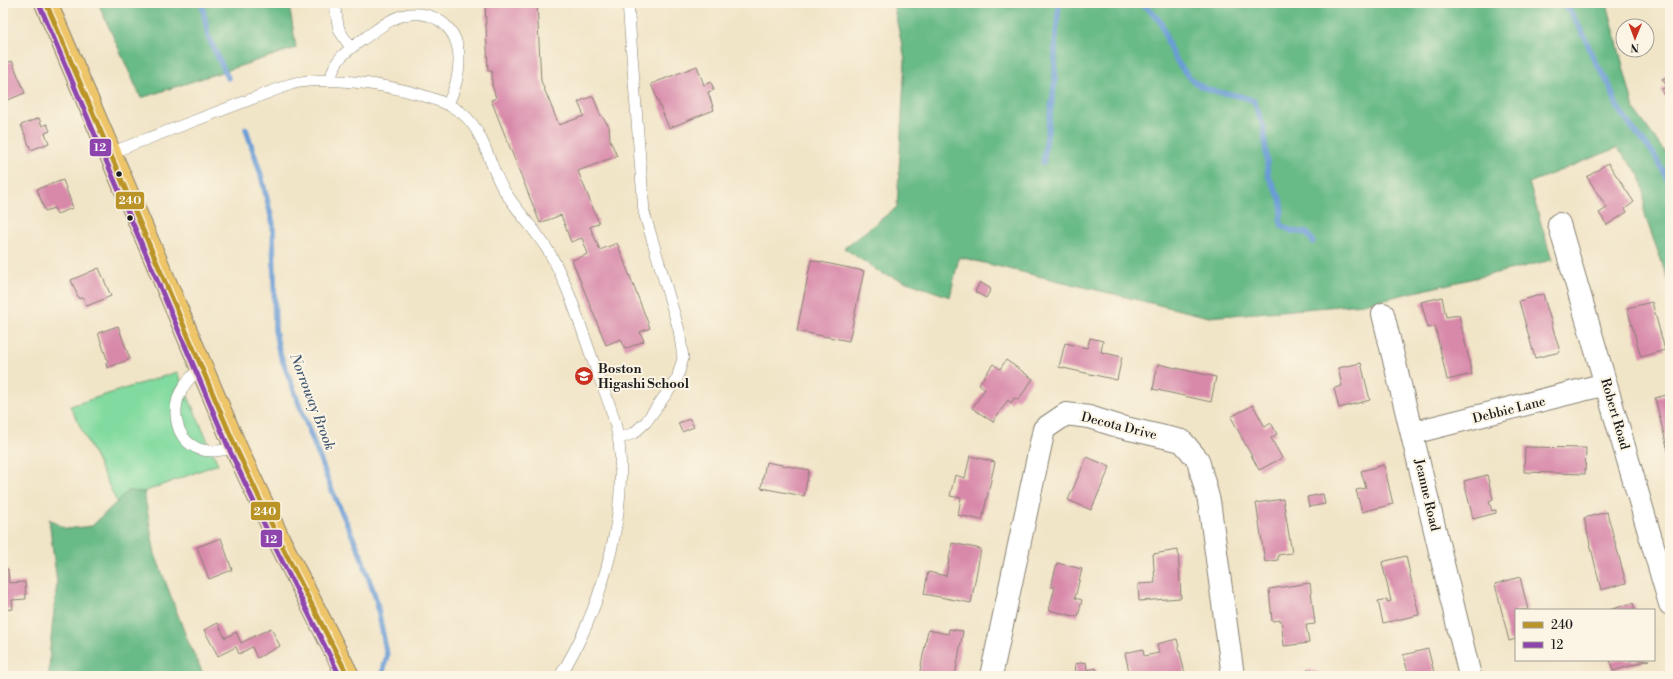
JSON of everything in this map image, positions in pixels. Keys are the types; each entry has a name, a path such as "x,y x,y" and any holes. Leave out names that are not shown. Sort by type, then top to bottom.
{"main road":[{"path":"46,3 200,368 280,542 348,676"}],"street":[{"name":"Robert Road","path":"1559,224 1670,604"},
{"name":"Jeanne Road","path":"1383,314 1470,676"},
{"name":"Debbie Lane","path":"1412,433 1606,384"},
{"name":"Decota Drive","path":"991,676 1044,429 1066,414 1089,418 1182,441 1198,460 1209,501 1233,676"}],"lane":[{"path":"334,3 339,30 351,48"},
{"path":"618,439 634,433 646,422 677,379 683,358 679,330 644,212 628,3"},
{"path":"331,79 335,64 351,48 388,22 402,16 418,14 433,17 448,28 453,36 459,54 456,86 448,104"},
{"path":"110,153 304,80 331,79 419,94 448,104 472,124 502,186 554,261 575,312 610,409 618,439 620,462 619,497 609,555 588,624 560,676"},
{"path":"200,368 184,386 176,403 175,414 180,430 189,443 200,449 215,451 236,448"}],"green space":[{"path":"98,3 289,3 296,48 141,98"},
{"path":"893,3 1607,3 1615,34 1615,58 1621,58 1634,109 1670,157 1670,285 1644,213 1644,192 1640,175 1617,148 1529,183 1552,260 1363,304 1209,317 959,257 950,297 881,273 844,248 897,207 905,60"},
{"path":"177,372 218,464 117,502 70,406"},
{"path":"128,491 144,492 155,554 187,639 204,676 49,676 50,648 57,583 49,519 66,529 92,526"}],"building":[{"path":"485,3 537,3 541,81 559,125 584,116 578,102 593,96 600,114 609,126 610,140 617,156 578,171 599,223 590,227 600,250 617,243 650,328 640,332 644,341 625,349 621,339 606,345 572,260 588,254 582,238 571,242 561,215 540,223 491,100 496,98 492,85 492,71 488,71"},
{"path":"12,61 25,93 3,102 3,64"},
{"path":"697,66 704,85 711,82 714,90 708,92 714,110 669,128 651,84"},
{"path":"1670,75 1670,106 1661,90 1667,86 1662,79"},
{"path":"39,118 42,126 47,124 50,131 45,133 49,143 31,150 21,125"},
{"path":"1608,163 1634,202 1625,209 1627,212 1607,225 1599,213 1607,208 1587,177"},
{"path":"63,180 73,208 57,214 54,208 45,211 37,189"},
{"path":"811,260 864,271 849,341 797,331"},
{"path":"99,268 111,296 87,306 83,297 79,299 71,280"},
{"path":"980,282 991,289 986,298 975,292"},
{"path":"1543,294 1560,352 1535,358 1519,301"},
{"path":"1442,297 1446,317 1459,315 1472,374 1447,380 1435,326 1428,328 1421,302"},
{"path":"1652,302 1665,350 1641,357 1627,308"},
{"path":"118,326 130,359 107,368 106,363 108,362 98,333"},
{"path":"1090,338 1103,341 1101,352 1122,357 1117,380 1059,367 1065,343 1087,348"},
{"path":"1006,360 1033,379 1018,400 1014,398 1011,403 1008,400 993,422 972,408 985,389 979,384 993,364 1000,369"},
{"path":"1361,363 1370,400 1339,408 1334,388 1342,386 1338,368"},
{"path":"1158,364 1216,377 1211,402 1153,389"},
{"path":"1670,394 1670,455 1669,455 1655,398"},
{"path":"1253,405 1265,427 1271,423 1277,434 1271,438 1282,458 1259,470 1231,417"},
{"path":"690,419 694,427 682,432 678,423"},
{"path":"1525,447 1586,448 1585,474 1524,472"},
{"path":"970,456 995,462 982,520 958,515 961,498 950,496 955,475 965,478"},
{"path":"1087,457 1110,467 1091,510 1068,500"},
{"path":"766,462 809,470 804,496 761,488"},
{"path":"1384,465 1393,504 1362,512 1356,490 1366,488 1361,471"},
{"path":"1487,475 1493,499 1489,501 1492,511 1496,510 1496,513 1473,519 1464,481"},
{"path":"1323,494 1325,504 1309,507 1307,497"},
{"path":"1283,499 1292,553 1278,555 1278,560 1265,562 1256,503"},
{"path":"1607,512 1626,583 1601,590 1584,518"},
{"path":"221,538 232,570 209,579 197,547"},
{"path":"952,543 981,549 971,603 924,594 928,572 946,576"},
{"path":"1178,550 1181,598 1139,601 1138,584 1155,583 1153,554"},
{"path":"1406,556 1419,615 1383,623 1378,601 1387,599 1387,602 1391,601 1382,562"},
{"path":"1057,563 1082,569 1075,598 1082,600 1078,617 1049,610 1055,587 1051,587"},
{"path":"8,569 9,583 25,582 26,599 12,600 13,609 3,610 3,570"},
{"path":"1520,577 1528,609 1515,609 1515,639 1509,641 1495,584"},
{"path":"1310,583 1315,624 1306,625 1309,643 1284,646 1281,620 1272,621 1269,589"},
{"path":"1633,603 1635,609 1612,609"},
{"path":"218,623 225,638 236,632 241,643 271,628 280,646 257,658 252,647 239,654 236,647 218,656 204,630"},
{"path":"949,629 963,631 955,676 919,676 928,630 948,634"},
{"path":"1177,639 1185,674 1176,676 1130,676 1125,653 1143,649 1144,656 1159,653 1157,644"},
{"path":"1428,649 1435,676 1394,676 1408,672 1403,655"},
{"path":"1610,661 1646,661 1613,671"},
{"path":"1086,662 1087,670 1096,668 1098,676 1060,676 1076,673 1075,664"},
{"path":"1308,669 1324,674 1323,676 1306,676"}],"waterway":[{"name":"Norroway Brook","path":"202,3 208,36 228,78"},
{"path":"1043,163 1055,81 1055,45 1059,3"},
{"path":"1141,3 1159,20 1163,26 1174,56 1184,71 1196,83 1209,90 1240,96 1254,101 1264,128 1268,176 1280,198 1282,211 1280,220 1282,226 1292,231 1307,233 1313,242"},
{"path":"1563,3 1568,8 1585,37 1593,58 1609,84 1617,106 1629,124 1653,153 1666,176 1670,188"},
{"name":"Norroway Brook","path":"246,129 261,175 273,224 275,330 279,351 331,488 360,553 376,599 387,655 382,676"}],"transit line":[{"name":"240","path":"46,3 236,448 280,542 348,676"},
{"name":"12","path":"40,6 230,451 274,545 340,676"}],"place":[{"name":"Boston Higashi School","path":"584,376"}]}
